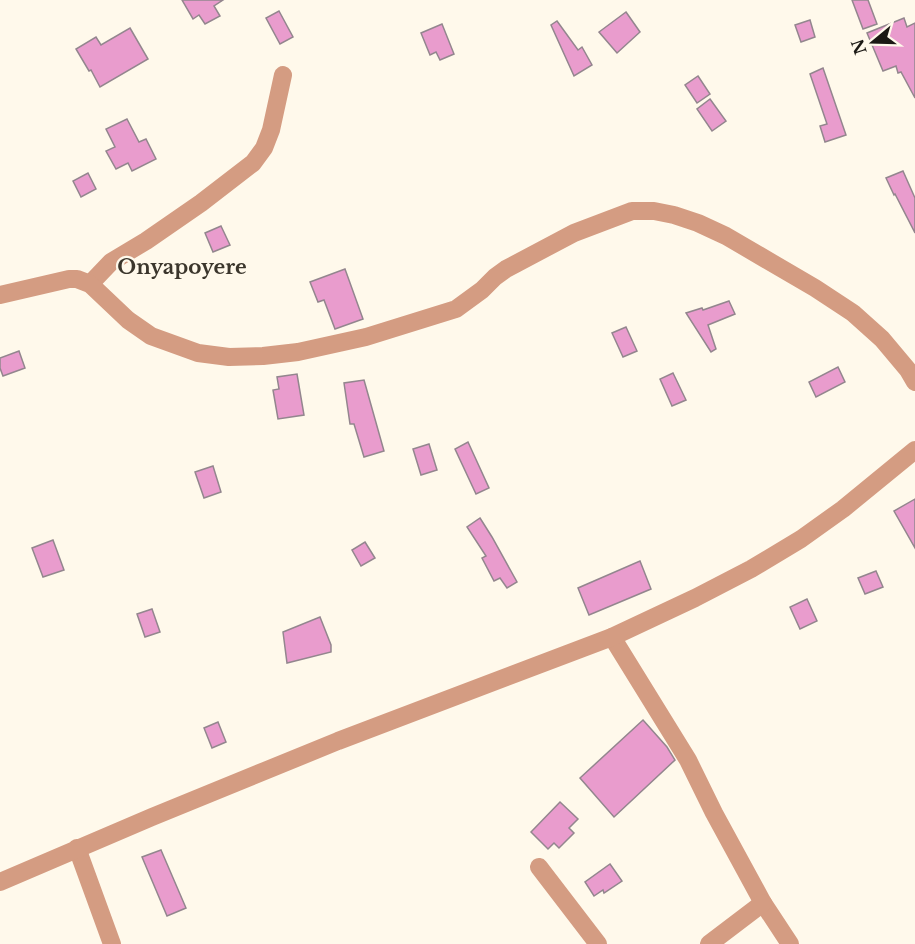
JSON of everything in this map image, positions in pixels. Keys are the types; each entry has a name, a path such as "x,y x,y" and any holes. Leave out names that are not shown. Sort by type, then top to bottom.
{"street":[{"path":"90,284 111,262 201,203 253,163 264,148 271,130 283,75"},
{"path":"0,295 76,279 90,284 128,320 151,336 198,353 229,357 298,352 366,337 456,309 482,291 495,277 525,257 574,233 632,211 654,211 698,223 726,236 815,288 853,313 882,339 915,382"},
{"path":"0,882 76,848 338,741 612,637 733,579 791,545 843,509 915,450"},
{"path":"612,637 688,760 763,903 790,944"},
{"path":"76,848 112,944"},
{"path":"538,867 598,944"},
{"path":"709,944 763,903"}],"building":[{"path":"182,0 223,0 214,6 220,16 205,24 199,15 193,19"},
{"path":"852,0 868,0 877,24 863,29"},
{"path":"279,11 293,37 280,44 266,18"},
{"path":"626,12 640,32 617,53 599,32"},
{"path":"904,18 907,27 915,23 915,98 901,72 898,73 896,66 883,71 867,33"},
{"path":"810,20 815,37 801,42 795,25"},
{"path":"557,21 578,50 582,47 592,65 574,76 551,25"},
{"path":"442,24 454,54 440,60 436,52 430,55 421,33"},
{"path":"130,28 148,59 100,87 76,49 96,37 101,45"},
{"path":"823,68 846,135 825,142 820,126 827,124 810,74"},
{"path":"698,76 710,94 697,103 685,85"},
{"path":"710,99 726,121 712,131 697,109"},
{"path":"127,119 139,142 146,139 156,159 132,171 128,163 116,169 106,151 115,147 106,129"},
{"path":"903,171 915,198 915,233 886,178"},
{"path":"88,173 96,189 81,197 73,181"},
{"path":"221,226 230,245 213,252 205,233"},
{"path":"345,269 363,319 335,329 324,300 318,302 310,282"},
{"path":"729,301 735,314 708,325 716,349 711,352 686,313"},
{"path":"626,327 637,351 623,357 612,333"},
{"path":"19,351 25,368 3,376 0,358"},
{"path":"838,367 845,382 816,397 809,382"},
{"path":"673,373 686,400 672,406 660,379"},
{"path":"297,374 304,415 278,419 273,390 279,389 277,377"},
{"path":"364,380 384,451 364,457 354,424 350,424 344,383"},
{"path":"468,442 489,488 476,494 455,449"},
{"path":"429,444 437,470 421,475 413,449"},
{"path":"213,466 221,492 204,498 195,472"},
{"path":"915,499 915,548 894,511"},
{"path":"480,518 517,582 507,588 500,578 494,581 482,558 486,556 467,527"},
{"path":"53,540 64,570 43,577 32,548"},
{"path":"365,542 375,558 361,566 352,550"},
{"path":"640,561 651,589 589,615 578,588"},
{"path":"876,571 883,587 865,594 858,578"},
{"path":"807,599 817,621 800,629 790,607"},
{"path":"152,609 160,632 145,637 137,614"},
{"path":"320,617 331,645 331,652 287,663 283,632"},
{"path":"643,720 667,747 675,760 614,817 580,778"},
{"path":"218,722 226,742 212,748 204,728"},
{"path":"560,802 578,819 569,828 574,833 559,848 554,843 548,849 531,832"},
{"path":"161,850 186,908 167,916 142,857"},
{"path":"610,864 622,881 604,893 603,890 594,896 585,882"}],"district":[{"name":"Onyapoyere","path":"182,267"}]}
